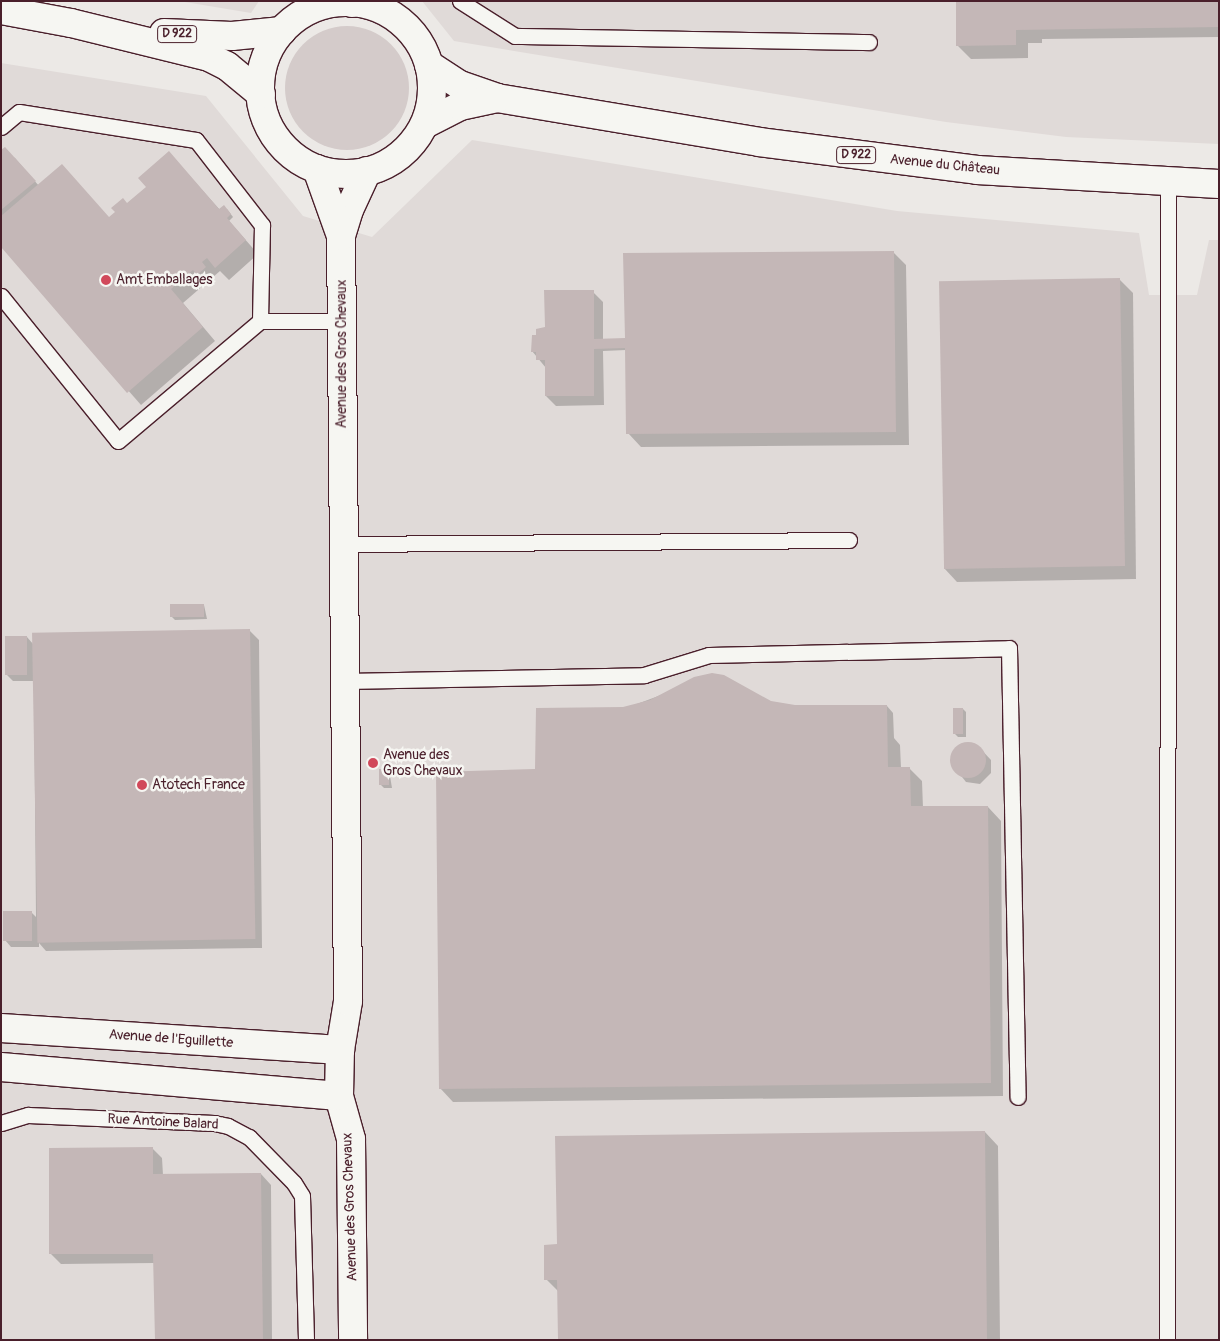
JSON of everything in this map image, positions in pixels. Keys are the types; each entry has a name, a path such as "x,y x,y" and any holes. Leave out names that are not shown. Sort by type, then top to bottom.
{"street":[{"path":"352,2 381,10 400,22 420,44 429,64 432,90 425,124 402,154 368,171 348,174 317,169 294,156 275,136 267,120 261,94 265,60 282,31 310,10 352,2"},
{"name":"D 922","path":"1,10 71,23 209,57 227,66 261,94"},
{"name":"D 922","path":"71,23 182,35 232,36 282,31"},
{"name":"Avenue du Château","path":"429,64 460,85 497,98 759,142 977,170 1219,184"},
{"name":"Avenue du Château","path":"425,124 460,106 497,98"},
{"name":"Avenue des Gros Chevaux","path":"317,169 333,206 341,236 348,1002 340,1050 339,1096 350,1139 353,1340"},
{"name":"Avenue des Gros Chevaux","path":"341,236 349,210 368,171"},
{"name":"Avenue de l'Eguillette","path":"1,1028 340,1050"},
{"path":"1,1067 339,1096"}],"lane":[{"path":"460,1 515,36 869,42"},
{"path":"1,127 19,112 196,140 262,225 260,321"},
{"path":"1167,1340 1168,181"},
{"path":"1,296 118,441 260,321 342,321"},
{"path":"344,544 849,540"},
{"path":"345,681 644,676 709,655 1009,648 1018,1097"},
{"name":"Rue Antoine Balard","path":"1,1123 28,1115 214,1123 228,1126 249,1137 294,1183 302,1196 306,1340"}],"shaded area":[{"path":"179,1 259,1 251,13"},
{"path":"422,1 1219,1 1219,144 1066,137 946,122 454,41"},
{"path":"347,26 371,31 391,44 404,64 409,88 404,112 391,132 371,145 347,150 323,145 303,132 290,112 285,88 290,64 303,44 323,31"},
{"path":"1,63 206,96 303,216 372,237 472,140 897,211 1139,233 1149,295 1197,295 1209,240 1219,240 1219,1340 1,1340"}],"building":[{"path":"956,1 1219,1 1219,27 1016,30 1016,45 956,46"},
{"path":"5,147 36,181 1,210 1,150"},
{"name":"Amt Emballages","path":"169,151 219,209 224,205 231,214 227,218 246,240 215,268 207,258 202,262 206,267 197,275 193,270 171,289 203,327 127,393 1,247 1,216 62,164 109,217 115,212 111,208 123,198 127,203 146,187 138,178"},
{"path":"894,251 896,432 626,434 625,348 594,349 594,396 545,396 545,360 536,360 536,352 531,352 532,335 536,335 536,329 545,327 544,290 594,290 594,339 625,338 623,253"},
{"path":"1120,278 1125,566 944,569 939,281"},
{"path":"170,604 204,604 204,617 170,617"},
{"name":"Atotech France","path":"250,629 255,939 37,943 32,633"},
{"path":"5,636 27,636 27,675 5,675"},
{"path":"712,673 724,675 771,701 795,705 887,705 888,767 910,767 911,806 988,806 991,1083 439,1089 436,772 535,769 536,708 623,707 650,700 694,677"},
{"path":"953,708 963,708 963,734 953,734"},
{"path":"968,742 975,743 981,747 985,753 985,767 981,773 975,777 968,778 961,777 955,773 951,767 950,760 951,753 955,747 961,743"},
{"path":"379,769 389,769 389,785 379,785"},
{"path":"3,911 32,911 32,941 3,941"},
{"path":"985,1131 987,1340 558,1340 557,1280 544,1280 544,1245 557,1244 555,1136"},
{"path":"153,1147 153,1174 261,1173 263,1340 155,1340 153,1254 49,1254 49,1148"}],"place":[{"name":"Amt Emballages","path":"106,280"},
{"name":"Avenue des Gros Chevaux","path":"373,763"},
{"name":"Atotech France","path":"142,785"}]}
